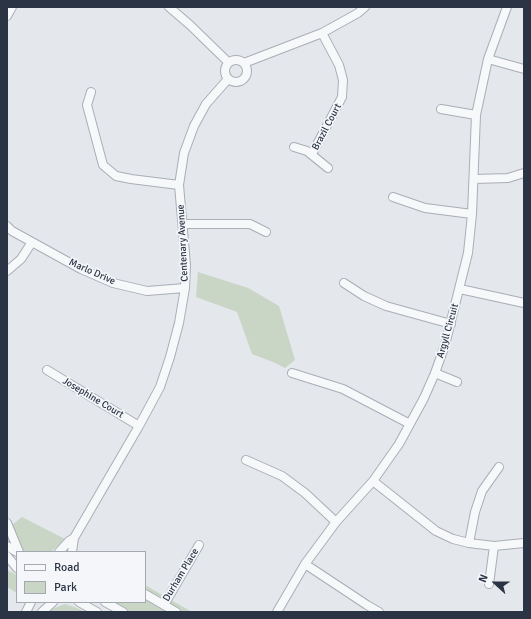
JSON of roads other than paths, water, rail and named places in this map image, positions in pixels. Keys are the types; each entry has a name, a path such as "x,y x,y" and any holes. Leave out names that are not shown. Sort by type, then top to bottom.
{"street":[{"path":"7,16 12,7"},
{"path":"169,7 228,62"},
{"path":"244,63 247,74 242,80 235,82 228,79 224,72 228,62 235,60 244,63 322,33 358,13 365,7"},
{"name":"Argyll Circuit","path":"277,612 305,564 336,522 373,481 399,444 435,373 451,324 468,253 472,214 476,115 488,59 507,7"},
{"name":"Brazil Court","path":"312,154 342,97 343,80 339,65 322,33"},
{"path":"488,59 524,69"},
{"name":"Centenary Avenue","path":"72,551 74,538 139,426 160,386 170,357 179,323 185,288 186,265 179,185 184,153 194,126 206,104 228,79"},
{"path":"91,92 87,105 103,165 116,176 179,185"},
{"path":"441,109 476,115"},
{"name":"Brazil Court","path":"294,147 312,154 328,168"},
{"path":"474,179 508,178 524,174"},
{"path":"393,197 425,208 472,214"},
{"path":"183,224 250,224 266,232"},
{"name":"Marlo Drive","path":"7,226 12,231 81,269 113,283 147,291 185,288"},
{"path":"7,272 21,260 32,242"},
{"path":"344,283 364,296 386,306 451,324"},
{"path":"460,289 524,303"},
{"name":"Josephine Court","path":"47,370 139,426"},
{"path":"292,373 343,389 410,424"},
{"path":"435,373 457,382"},
{"path":"246,460 282,476 305,493 336,522"},
{"path":"469,543 475,512 482,491 499,467"},
{"path":"373,481 436,531 453,539 469,543 494,546 524,543"},
{"path":"7,523 18,551"},
{"name":"Centenary Avenue","path":"60,551 74,538"},
{"name":"Durham Place","path":"164,605 199,545"},
{"path":"7,546 16,551"},
{"path":"489,584 494,546"},
{"path":"7,556 16,568"},
{"path":"305,564 379,612"},
{"path":"7,566 12,565 16,568"},
{"path":"146,595 176,612"},
{"path":"26,612 30,603"},
{"path":"42,612 52,603"},
{"path":"107,603 123,612"},
{"path":"84,606 97,612"}]}
